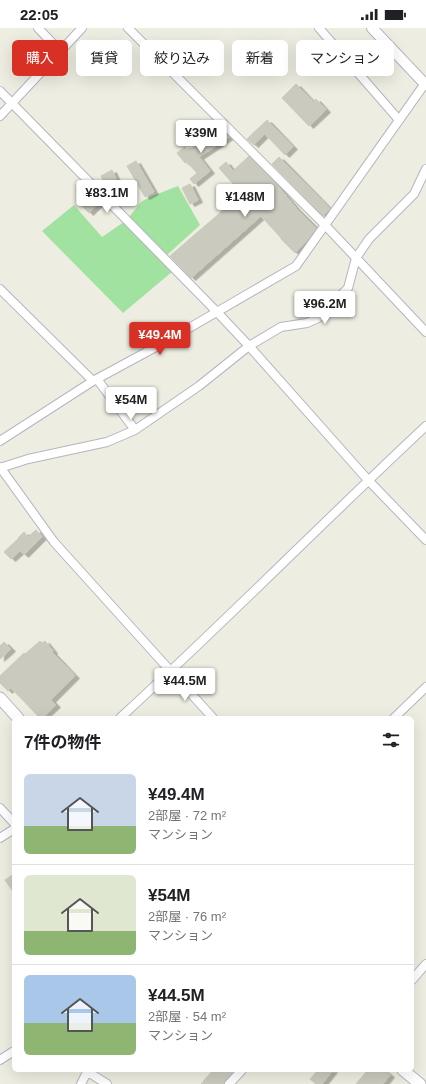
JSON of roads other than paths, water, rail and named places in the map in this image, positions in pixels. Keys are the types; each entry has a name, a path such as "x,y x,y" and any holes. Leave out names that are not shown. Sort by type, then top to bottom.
{"main road":[{"path":"0,698 16,716"},
{"path":"405,1072 420,1084"}],"street":[{"path":"38,28 49,40"},
{"path":"68,43 82,28"},
{"path":"128,28 325,225 426,332"},
{"path":"319,28 399,120"},
{"path":"0,441 95,380 165,342 296,266 426,84 372,28"},
{"path":"0,116 36,76"},
{"path":"0,90 217,312 368,480 426,540"},
{"path":"211,716 54,542 0,468 28,459 107,442 135,430 199,386 248,346 281,327 307,323 318,318 348,288 356,258 369,239 414,194 426,169"},
{"path":"0,289 95,380 135,430"},
{"path":"122,716 171,672 368,480 426,426"},
{"path":"396,716 426,687"},
{"path":"0,808 12,821"},
{"path":"0,838 12,830"},
{"path":"414,978 426,964"},
{"path":"0,1060 12,1052"},
{"path":"82,1084 88,1072"},
{"path":"89,1072 107,1084"},
{"path":"229,1084 240,1072"}]}
